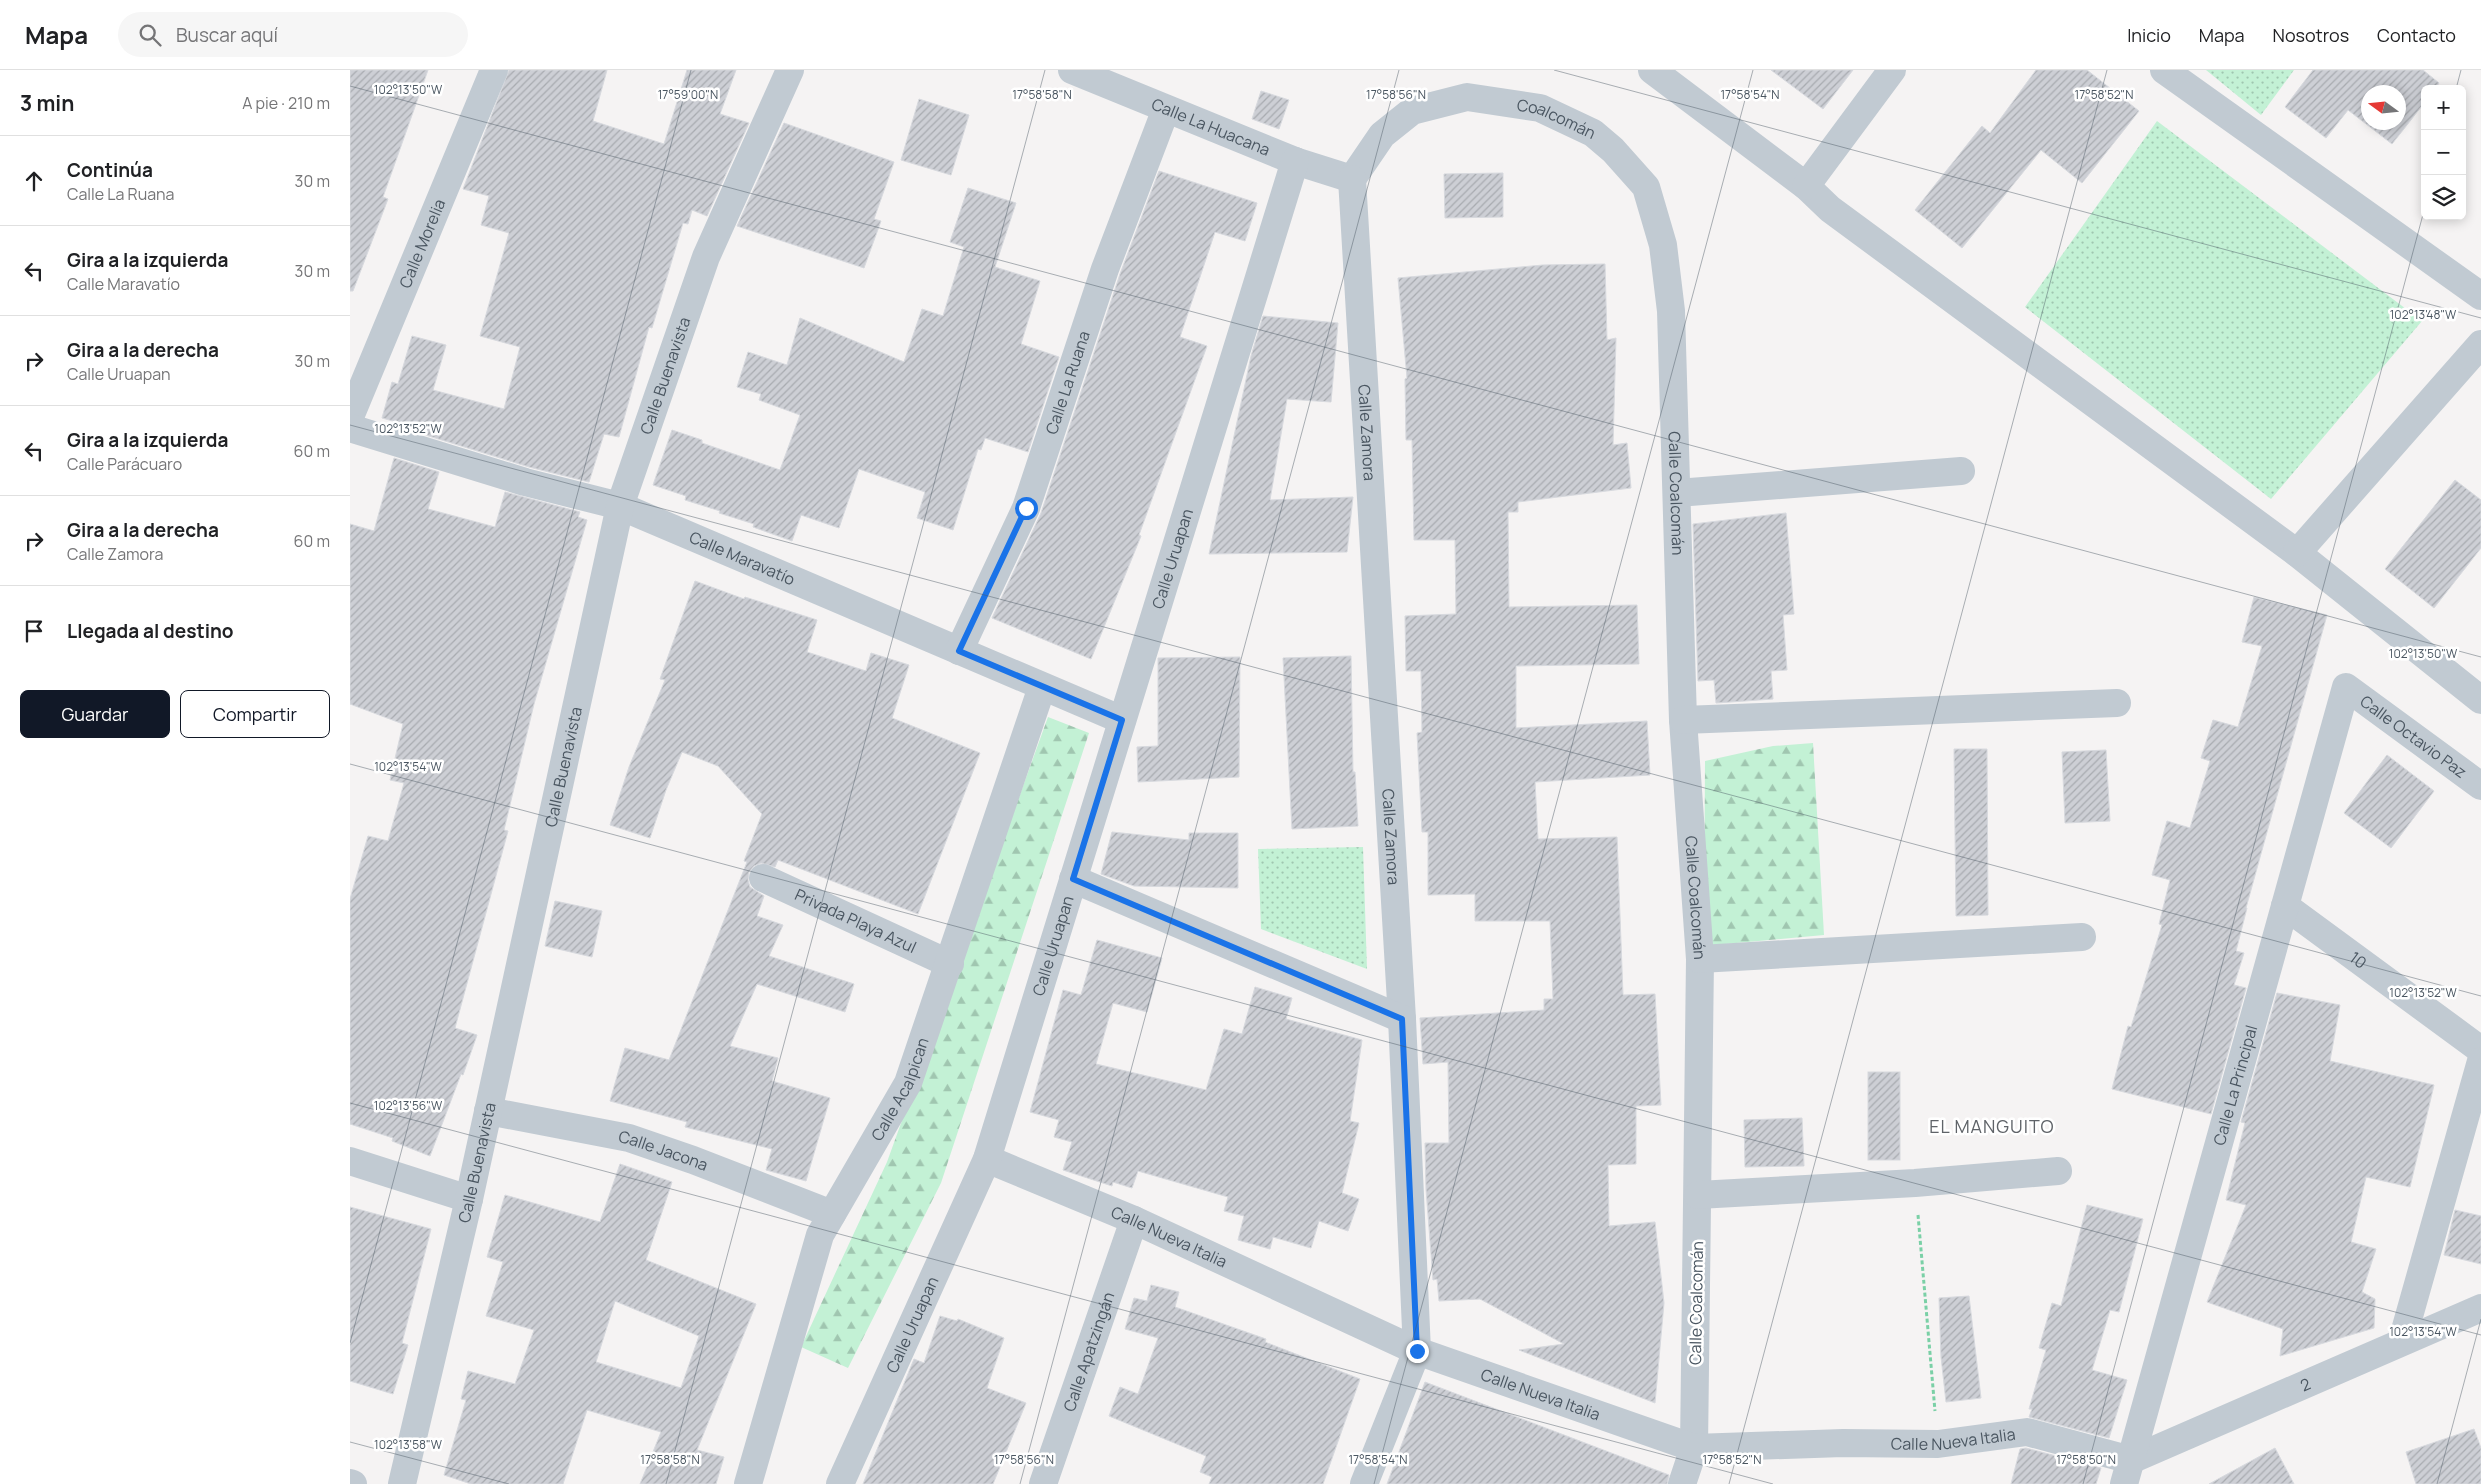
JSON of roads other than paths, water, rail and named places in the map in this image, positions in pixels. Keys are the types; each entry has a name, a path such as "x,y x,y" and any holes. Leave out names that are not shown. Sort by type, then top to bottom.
{"street":[{"name":"Calle Morelia","path":"350,417 494,70"},
{"name":"Calle Buenavista","path":"402,1484 469,1198 620,506 706,258 790,70"},
{"name":"Calle La Huacana","path":"1072,70 1295,162 1352,179"},
{"path":"1652,70 1806,186 1830,209 2297,553 2481,700"},
{"path":"1806,186 1892,70"},
{"path":"2164,70 2481,296"},
{"name":"Coalcomán","path":"1352,179 1382,135 1412,111 1467,97 1540,108 1593,133 1613,150 1646,187 1663,246 1672,311"},
{"name":"Calle La Ruana","path":"959,651 1026,508 1104,269 1166,109"},
{"name":"Calle Uruapan","path":"840,1484 987,1159 1295,162"},
{"name":"Calle Zamora","path":"1352,179 1402,1019 1417,1351 1364,1484"},
{"name":"Calle Coalcomán","path":"1672,311 1683,720 1700,959 1694,1448 1682,1484"},
{"path":"2297,553 2481,344"},
{"name":"Calle Maravatío","path":"350,428 525,482 620,506 1122,720"},
{"path":"1677,493 1961,471"},
{"name":"Calle Acalpican","path":"748,1484 820,1235 908,1083 950,964 1042,687"},
{"name":"Calle Octavio Paz","path":"2346,687 2481,786"},
{"name":"Calle La Principal","path":"2127,1472 2346,687"},
{"path":"1683,720 2117,703"},
{"name":"Privada Playa Azul","path":"763,878 950,964"},
{"path":"1073,879 1402,1019"},
{"name":"10","path":"2285,906 2481,1050"},
{"path":"1700,959 2082,937"},
{"path":"2402,1341 2481,1061"},
{"name":"Calle Jacona","path":"488,1111 629,1138 832,1214"},
{"name":"Calle Nueva Italia","path":"987,1159 1134,1220 1417,1351 1694,1448 1843,1443 1938,1444 2028,1432 2127,1472"},
{"path":"350,1161 469,1198"},
{"path":"1698,1195 1915,1183 2058,1171"},
{"name":"Calle Apatzingán","path":"1043,1484 1134,1220"},
{"name":"2","path":"2127,1472 2402,1341 2481,1308"}],"district":[{"name":"EL MANGUITO","path":"1992,1126"}]}
